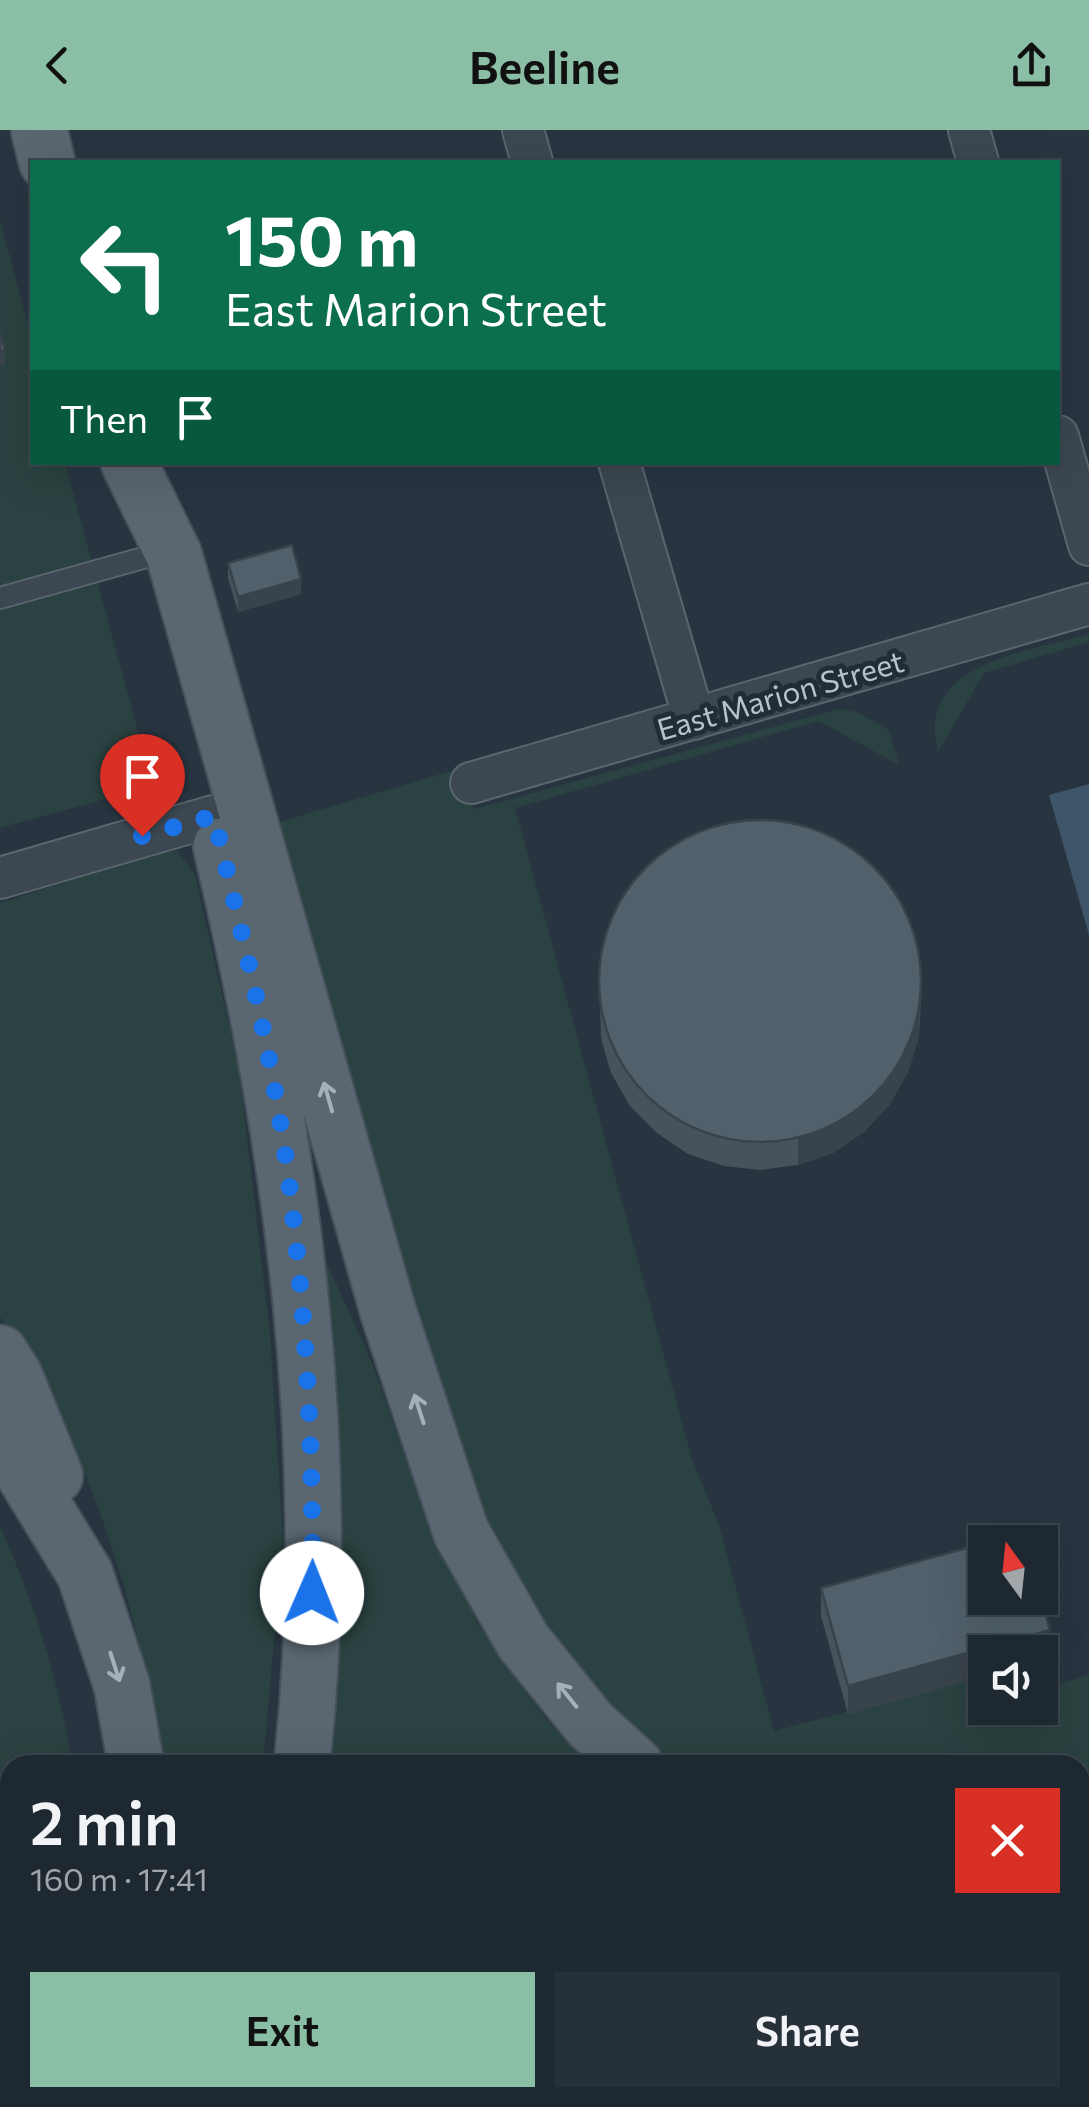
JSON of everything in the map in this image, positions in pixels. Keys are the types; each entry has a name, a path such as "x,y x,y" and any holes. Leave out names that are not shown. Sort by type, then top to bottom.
{"main road":[{"path":"39,130 47,160"},
{"path":"129,465 142,558 214,816 256,994 288,1172 314,1472 302,1755"},
{"path":"130,465 174,555 388,1311 461,1532 523,1641 590,1724 624,1755"},
{"path":"0,1353 16,1377 66,1503 122,1686 134,1755"},
{"path":"0,1435 85,1574"}],"street":[{"path":"523,130 531,160"},
{"path":"969,130 977,160"},
{"path":"1060,443 1089,545"},
{"path":"621,465 694,719"},
{"name":"East Marion Street","path":"471,783 1089,604"},
{"path":"0,878 214,816"}],"lane":[{"path":"0,598 142,558"}],"green space":[{"path":"0,219 30,332 30,465 66,465 153,786 0,828"},
{"path":"1089,634 1089,642 984,673 938,752 935,722 943,699 959,680 1008,656"},
{"path":"839,709 857,712 889,730 899,765 819,721 515,808 692,1459 719,1525 774,1731 968,1680 968,1725 1058,1725 1058,1684 1089,1675 1089,1755 643,1755 619,1734 483,1539 272,824 461,768 474,809"},
{"path":"174,847 195,875 239,1070 270,1334 283,1540 264,1755 161,1755 140,1648 107,1532 60,1419 0,1317 0,903"},
{"path":"310,1226 373,1365 427,1520 478,1623 548,1722 582,1755 317,1755"},
{"path":"0,1526 44,1643 70,1755 0,1755"}],"water":[{"path":"1089,784 1089,935 1049,795"}],"building":[{"path":"292,545 301,579 238,597 228,563"},
{"path":"760,820 807,827 836,839 874,867 902,905 914,934 921,981 914,1028 902,1057 874,1095 836,1123 807,1135 760,1142 713,1135 684,1123 646,1095 618,1057 606,1028 599,981 606,934 618,905 646,867 684,839 713,827"},
{"path":"968,1548 968,1615 1046,1615 1050,1630 1032,1635 968,1635 968,1653 848,1686 821,1588"}],"route":[{"path":"142,836 214,816 256,994 288,1172 296,1244 314,1472 312,1593"}]}
